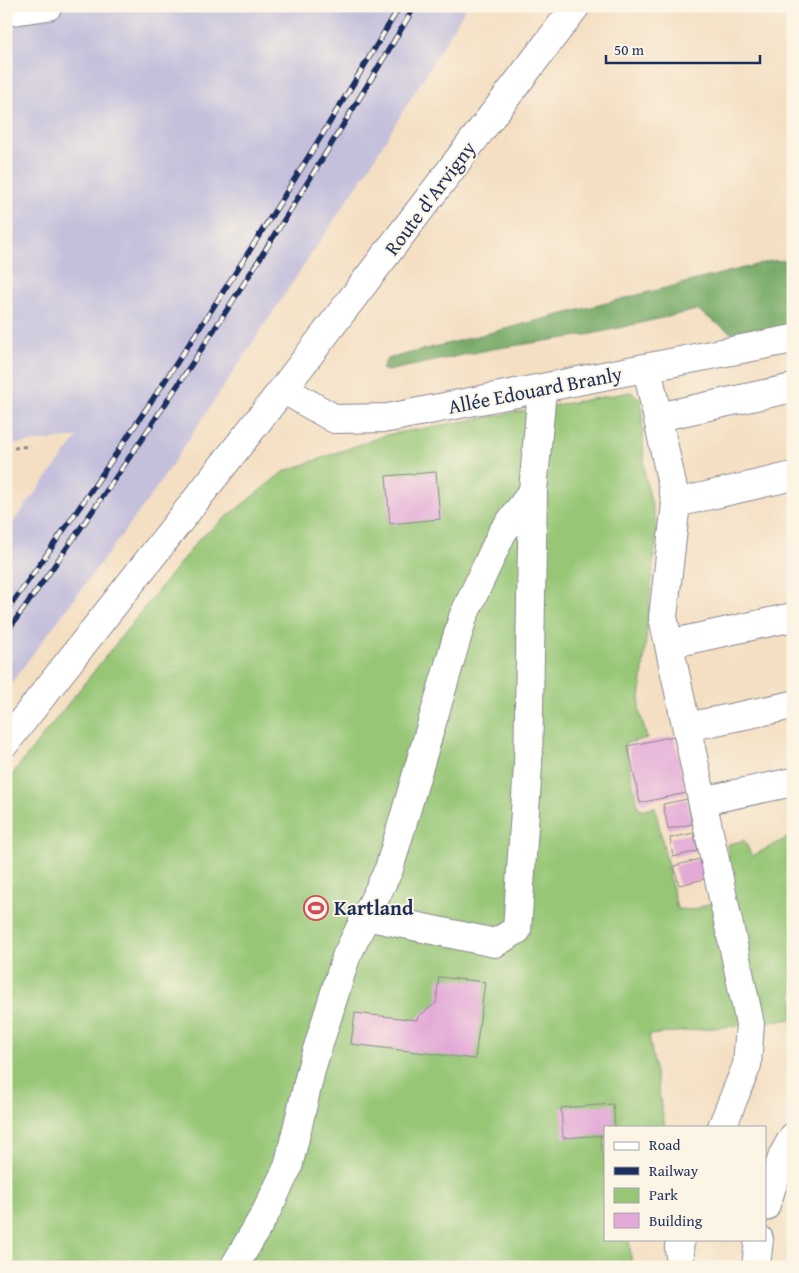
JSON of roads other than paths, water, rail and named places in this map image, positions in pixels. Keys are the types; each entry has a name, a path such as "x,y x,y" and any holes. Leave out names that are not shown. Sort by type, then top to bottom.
{"main road":[{"path":"6,12 48,6"},
{"name":"Route d'Arvigny","path":"6,742 283,389 576,6"},
{"name":"Allée Edouard Branly","path":"283,389 335,419 388,418 542,390 793,339"},
{"path":"647,368 676,503 663,617 750,1024 747,1065 722,1126"},
{"path":"656,407 793,388"},
{"path":"366,916 495,943 517,930 528,766 533,491 542,390"},
{"path":"676,503 793,476"},
{"path":"234,1267 265,1214 288,1167 314,1057 346,957 392,860 463,617 502,533 533,491"},
{"path":"669,644 793,617"},
{"path":"687,727 793,705"},
{"path":"702,801 793,782"},
{"path":"766,1204 783,1155 793,1137"},
{"path":"681,1240 679,1247 681,1267"},
{"path":"756,1267 759,1240"}],"railway":[{"path":"6,612 160,389 258,237 400,6"},
{"path":"6,633 114,480 218,324 318,166 415,6"}],"place":[{"name":"Kartland","path":"316,908"}]}
